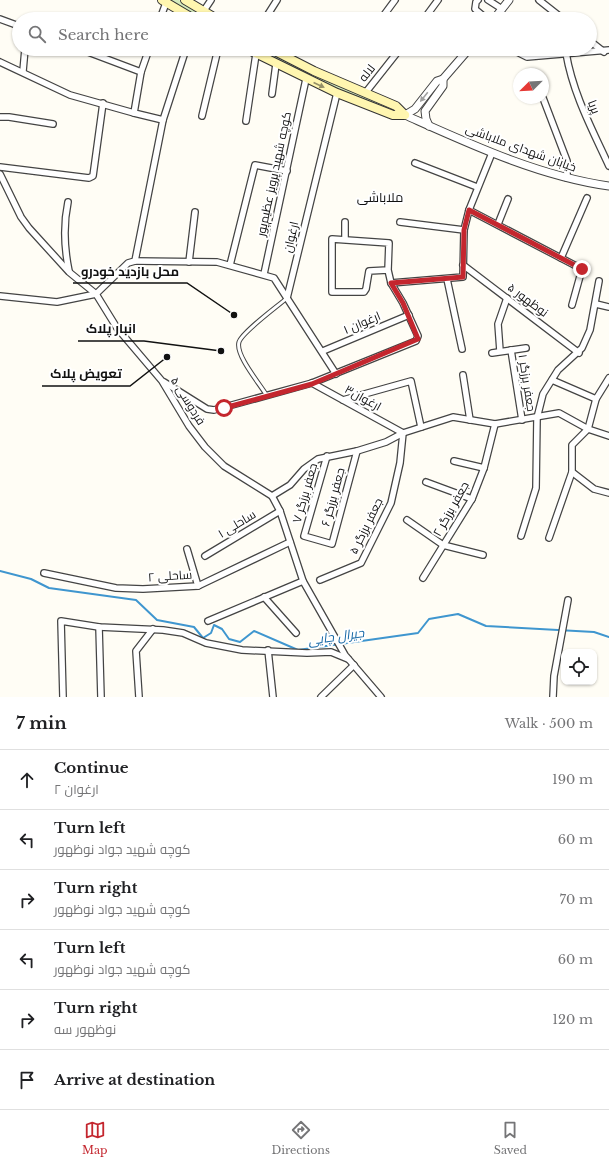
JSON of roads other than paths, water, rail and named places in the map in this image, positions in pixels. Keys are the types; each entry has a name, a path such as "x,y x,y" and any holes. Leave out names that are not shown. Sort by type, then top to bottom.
{"main road":[{"path":"185,0 203,12"},
{"path":"164,1 182,12"},
{"name":"خیابان شهدای ملاباشی","path":"260,56 337,93 393,115 404,115"},
{"name":"خیابان شهدای ملاباشی","path":"285,56 314,71 396,106 404,115"}],"street":[{"path":"203,12 211,0"},
{"path":"269,12 277,0"},
{"path":"386,12 395,0"},
{"path":"429,12 438,0"},
{"path":"478,0 476,2 476,9 479,12"},
{"path":"488,0 502,9"},
{"path":"500,12 510,0"},
{"path":"539,0 554,12"},
{"path":"162,12 164,1"},
{"path":"0,19 12,23"},
{"path":"597,45 606,51"},
{"path":"23,71 24,56"},
{"path":"99,56 141,72"},
{"path":"134,113 141,72 147,56"},
{"path":"135,261 163,120 184,56"},
{"path":"202,116 216,56"},
{"path":"246,121 256,56"},
{"name":"لاله","path":"366,92 394,56"},
{"path":"404,115 415,108 438,81 443,79 462,56"},
{"path":"525,56 540,56"},
{"name":"پریا","path":"566,56 570,76 589,125 609,166"},
{"path":"0,62 23,71 70,95 163,120"},
{"path":"272,94 276,64"},
{"name":"کوچه شهید پرویز عظیم‌پور","path":"264,274 306,79"},
{"path":"429,126 426,120 425,111 443,86 443,79"},
{"name":"ارغوان","path":"287,298 337,93"},
{"path":"0,167 89,178 93,176 103,103"},
{"path":"545,104 567,161 567,178"},
{"name":"خیابان شهدای ملاباشی","path":"404,115 492,153 567,178 609,186"},
{"path":"0,117 10,117 53,124"},
{"path":"391,283 463,277 464,230 477,187 492,153"},
{"path":"415,163 477,187"},
{"path":"230,265 255,165 287,171"},
{"name":"فردوسی ۵","path":"0,174 29,228 70,272 96,294 117,328 162,381 204,447 224,466 272,496 280,511 303,581 345,655 381,697"},
{"path":"562,258 587,198"},
{"path":"498,224 508,199"},
{"path":"68,202 64,219 65,249 70,272"},
{"path":"469,210 582,269 572,305"},
{"path":"189,262 195,212"},
{"path":"345,222 345,239"},
{"path":"400,222 464,230"},
{"path":"162,381 207,408 214,410 312,384 418,339 409,315 391,283 388,270 389,243 332,239 332,292 364,292 366,289 369,271 388,270"},
{"path":"0,295 57,302 96,294 128,262 135,261 217,262 230,265 274,278 323,351 336,374"},
{"name":"نوظهور ۵","path":"463,265 579,352"},
{"path":"447,279 462,349"},
{"path":"521,536 536,488 537,418 543,394 558,370 579,352 590,330 596,304 599,281"},
{"path":"500,351 498,324 507,298"},
{"path":"596,304 609,307"},
{"name":"ارغوان ۱","path":"323,351 409,315"},
{"path":"492,353 526,348"},
{"name":"جعفر برزگر ۱","path":"511,350 522,420"},
{"path":"463,374 470,420"},
{"path":"549,538 572,472 572,445 588,429 596,399 609,378"},
{"path":"552,380 596,399"},
{"path":"343,400 411,381 421,427"},
{"name":"ارغوان۳","path":"312,384 403,433"},
{"path":"272,496 290,484 304,469 318,459 357,451 386,442 403,433 453,417 496,424 559,413 588,429 609,436"},
{"name":"جعفر برزگر ۲","path":"423,578 472,499 484,468 496,424"},
{"name":"جعفر برزگر ۵","path":"320,580 360,563 391,503 400,463 403,433"},
{"name":"جعفر برزگر ۶","path":"304,536 332,544 357,451"},
{"name":"جعفر برزگر ۷","path":"304,536 327,456"},
{"path":"454,461 484,468"},
{"path":"572,472 594,489 609,493"},
{"path":"426,482 472,499"},
{"name":"ساحلی ۱","path":"205,556 280,511"},
{"path":"407,520 444,545 483,555"},
{"name":"ساحلی ۲","path":"44,573 116,588 143,589 198,586 290,542"},
{"path":"187,549 198,586"},
{"path":"208,622 303,581"},
{"path":"264,597 296,633"},
{"path":"553,697 554,676 568,600"},
{"path":"63,697 61,621 99,627 153,629 183,634 206,643 242,650 268,650 307,654 331,652 349,660"},
{"path":"99,627 101,697"},
{"path":"139,697 136,651 153,629"},
{"path":"268,650 273,697"},
{"path":"321,697 354,666"}],"lane":[{"path":"267,396 244,360 239,350 239,341 245,333 287,298"}],"waterway":[{"name":"جیرال چایی","path":"0,571 31,579 49,588 136,600 157,620 194,627 203,638 211,633 214,625 222,629 229,639 240,642 254,631 298,650 418,633 429,619 458,614 486,626 594,632 609,637"}],"place":[{"name":"محل بازدید خودرو","path":"234,315"},
{"name":"انبار پلاک","path":"221,351"},
{"name":"تعویض پلاک","path":"167,357"}],"district":[{"name":"ملاباشی","path":"380,197"}]}
